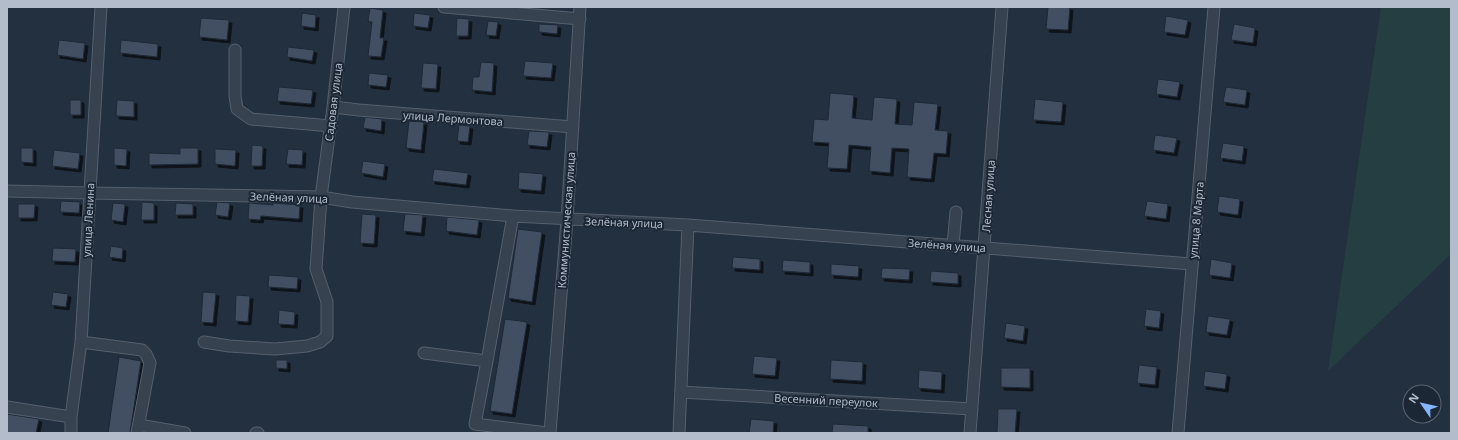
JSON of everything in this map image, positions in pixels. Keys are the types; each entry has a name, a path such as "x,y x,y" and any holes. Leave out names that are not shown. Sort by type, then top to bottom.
{"street":[{"name":"улица Ленина","path":"71,433 71,417 81,342 101,7"},
{"name":"Садовая улица","path":"204,342 228,346 275,349 307,346 320,342 327,336 327,302 316,269 321,197 331,126 344,7"},
{"path":"444,7 580,19"},
{"name":"Коммунистическая улица","path":"548,433 567,220 580,7"},
{"name":"Лесная улица","path":"970,433 1002,7"},
{"name":"улица 8 Марта","path":"1178,433 1214,7"},
{"path":"235,50 235,96 237,109 243,115 251,118 331,126"},
{"name":"улица Лермонтова","path":"333,107 573,127"},
{"name":"Зелёная улица","path":"7,190 321,197 352,202 513,216 567,220 688,225 1192,264"},
{"path":"953,245 956,212"},
{"path":"513,216 474,428 548,433"},
{"path":"679,433 688,225"},
{"path":"81,342 142,350 146,354 150,363 138,429 185,433"},
{"path":"424,353 487,361"},
{"name":"Весенний переулок","path":"681,392 972,409"},
{"path":"7,407 71,417"}],"green space":[{"path":"1381,7 1451,7 1451,254 1328,371"}],"building":[{"path":"1048,7 1070,7 1068,30 1046,29"},
{"path":"370,8 383,10 380,38 384,38 381,57 368,56 372,22 368,21"},
{"path":"302,13 316,15 315,28 301,26"},
{"path":"414,13 430,15 428,28 413,26"},
{"path":"1166,16 1188,20 1185,35 1164,32"},
{"path":"201,18 229,20 227,40 199,37"},
{"path":"457,18 469,19 468,36 456,36"},
{"path":"488,21 498,22 496,36 486,35"},
{"path":"539,24 558,25 557,34 539,32"},
{"path":"1234,24 1255,28 1253,43 1231,40"},
{"path":"59,40 85,43 83,59 57,55"},
{"path":"121,40 158,44 157,57 120,53"},
{"path":"288,47 314,50 312,61 287,57"},
{"path":"525,61 553,63 551,78 523,76"},
{"path":"481,62 494,63 492,92 472,90 473,77 479,77"},
{"path":"423,63 438,64 436,89 421,88"},
{"path":"369,73 388,75 386,87 368,85"},
{"path":"1158,79 1180,82 1177,97 1156,94"},
{"path":"279,87 313,90 311,104 277,101"},
{"path":"1226,87 1247,90 1245,105 1223,102"},
{"path":"830,93 854,95 852,118 872,120 874,97 897,99 895,124 912,125 914,102 938,104 935,130 948,131 946,154 934,153 931,179 907,177 909,149 892,148 890,173 869,171 871,147 849,145 847,169 827,168 829,143 812,142 814,119 828,120"},
{"path":"1035,99 1063,102 1061,122 1033,120"},
{"path":"70,100 81,100 81,115 70,115"},
{"path":"117,100 134,101 134,117 116,116"},
{"path":"365,117 382,119 381,131 363,128"},
{"path":"409,121 424,122 421,150 406,148"},
{"path":"459,125 470,126 468,142 457,141"},
{"path":"529,131 549,132 547,147 527,145"},
{"path":"1155,135 1177,138 1174,153 1153,150"},
{"path":"1223,143 1244,146 1242,161 1220,158"},
{"path":"252,145 263,146 262,166 251,166"},
{"path":"21,148 33,148 33,163 21,162"},
{"path":"114,148 127,149 126,166 114,165"},
{"path":"180,148 198,148 198,164 149,165 149,153 180,154"},
{"path":"215,149 236,150 235,166 215,164"},
{"path":"288,149 303,150 302,165 286,164"},
{"path":"54,150 80,153 78,169 52,166"},
{"path":"363,161 385,164 383,177 361,173"},
{"path":"434,169 468,173 466,185 432,181"},
{"path":"519,172 543,174 541,191 518,189"},
{"path":"1219,196 1240,199 1238,215 1217,212"},
{"path":"61,201 80,202 79,213 60,212"},
{"path":"1147,201 1168,204 1166,219 1144,216"},
{"path":"142,202 154,203 154,220 141,220"},
{"path":"217,202 230,203 228,217 215,215"},
{"path":"113,203 125,204 123,222 111,220"},
{"path":"176,203 193,204 193,215 175,215"},
{"path":"249,203 300,205 299,219 261,216 260,220 248,219"},
{"path":"18,204 35,204 34,218 18,218"},
{"path":"362,214 376,215 374,244 360,243"},
{"path":"405,214 423,215 421,233 403,231"},
{"path":"447,217 479,220 477,235 446,231"},
{"path":"518,229 542,232 532,302 508,298"},
{"path":"111,246 123,248 122,259 109,257"},
{"path":"53,248 76,249 75,262 52,261"},
{"path":"733,257 760,259 760,270 732,268"},
{"path":"1211,259 1232,263 1230,278 1209,275"},
{"path":"783,260 810,262 810,273 782,271"},
{"path":"831,264 859,266 858,277 831,275"},
{"path":"882,268 910,269 909,280 881,278"},
{"path":"931,271 958,273 958,284 930,282"},
{"path":"269,275 298,277 297,289 268,287"},
{"path":"53,292 68,294 66,307 51,305"},
{"path":"203,292 216,293 213,323 201,322"},
{"path":"236,295 250,296 248,322 235,321"},
{"path":"1146,309 1161,311 1159,328 1144,326"},
{"path":"279,310 295,312 294,325 278,324"},
{"path":"1208,316 1230,319 1227,335 1206,332"},
{"path":"505,319 527,322 512,414 490,411"},
{"path":"1006,323 1025,326 1023,341 1004,338"},
{"path":"754,356 777,358 775,376 752,374"},
{"path":"119,357 141,361 130,433 108,433"},
{"path":"276,360 287,360 287,369 276,368"},
{"path":"831,360 863,362 862,381 830,379"},
{"path":"1139,365 1157,367 1155,385 1137,383"},
{"path":"1001,368 1030,368 1030,388 1001,387"},
{"path":"919,370 942,372 941,390 918,388"},
{"path":"1205,371 1227,374 1225,389 1203,386"},
{"path":"998,409 1017,409 1015,433 997,433"},
{"path":"7,414 39,419 36,433 7,433"},
{"path":"751,419 774,421 773,433 749,433"},
{"path":"833,424 868,426 868,433 832,433"}]}
